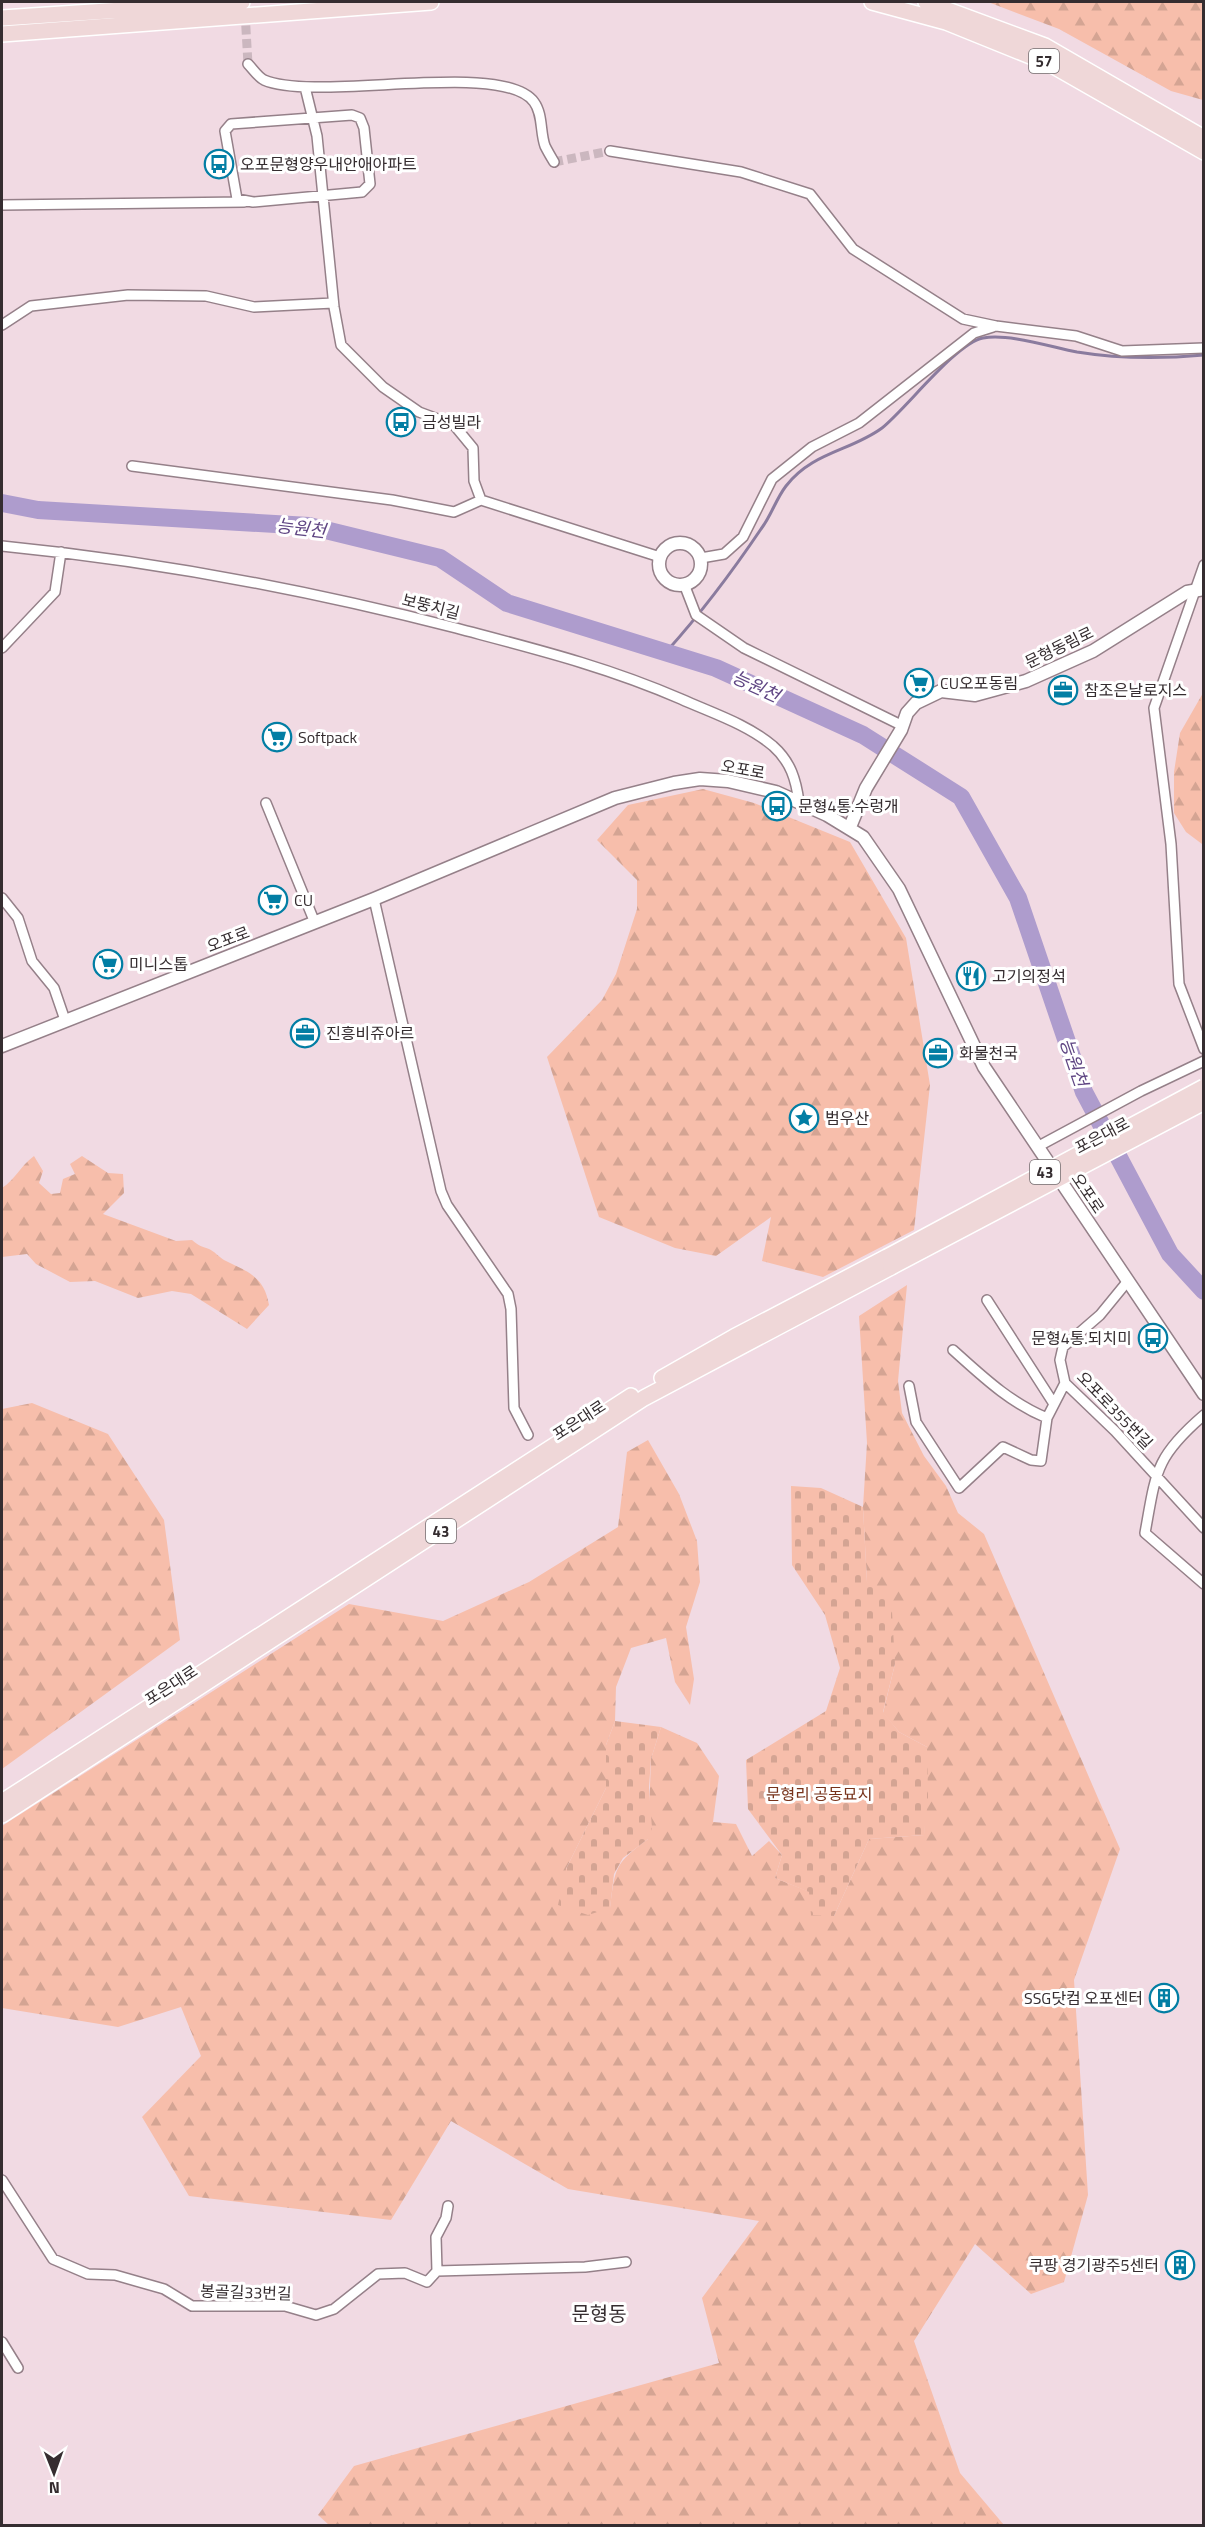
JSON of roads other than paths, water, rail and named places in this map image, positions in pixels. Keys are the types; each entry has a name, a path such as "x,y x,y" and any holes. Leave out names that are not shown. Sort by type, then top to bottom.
{"highway":[{"path":"2,18 242,2"},
{"path":"2,34 431,2"},
{"name":"57","path":"872,2 946,22 1050,64 1203,152"},
{"name":"57","path":"926,2 1045,46 1203,138"},
{"name":"43","path":"889,1262 1203,1088"},
{"name":"포은대로","path":"2,1802 612,1406 734,1337 889,1262 1203,1102"},
{"name":"포은대로","path":"2,1815 644,1398 889,1262"}],"street":[{"path":"248,64 263,80 304,87 414,82 490,84 517,91 533,100 538,111 545,145 554,162"},
{"path":"304,87 313,118 324,197 333,303 340,345 383,387 419,412 454,425 473,448 474,481 480,500"},
{"path":"2,206 246,202 362,192 369,183 364,128 360,118 352,115 237,123 227,127 225,131 236,196 246,202"},
{"path":"610,151 741,172 810,194 853,249 963,320 1076,336 1122,351 1203,348"},
{"path":"2,325 31,306 128,295 206,296 254,307 333,303"},
{"path":"701,558 724,554 743,537 772,479 812,447 859,423 974,333 996,326"},
{"path":"132,466 392,500 454,512 480,500 660,557"},
{"path":"681,542 693,547 701,558 700,572 696,578 684,584 676,585 663,577 660,571 660,557 668,546 681,542"},
{"name":"보뚱치길","path":"2,546 61,552 335,600 588,662 645,683 755,734 774,747 787,762 796,778 799,802"},
{"path":"2,648 55,592 61,552"},
{"path":"1203,565 1200,590 1154,708 1171,844 1179,984 1203,1049"},
{"path":"684,584 696,615 744,648 902,728"},
{"name":"문형동림로","path":"850,827 866,788 902,728 907,713 916,703 941,691 975,695 1026,681 1093,651 1187,592 1200,590"},
{"name":"오포로","path":"2,1046 374,900 604,802 643,789 700,779 752,785 799,802 850,827 863,837 885,866 912,915 969,1040 1037,1147 1203,1394"},
{"path":"266,803 315,923"},
{"path":"2,898 18,918 32,962 54,988 65,1020"},
{"path":"374,900 441,1191 447,1205 508,1294 511,1309 514,1408 528,1436"},
{"path":"1037,1147 1141,1091 1203,1061"},
{"name":"오포로355번길","path":"1127,1281 1100,1315 1063,1347 1060,1360 1065,1383 1115,1431 1203,1528"},
{"path":"987,1300 1054,1404"},
{"path":"953,1350 995,1387 1028,1411 1047,1419"},
{"path":"909,1386 916,1422 960,1488 1003,1447 1031,1460 1041,1461 1047,1419 1065,1383"},
{"path":"1203,1415 1181,1434 1164,1455 1155,1475 1145,1533 1203,1584"},
{"name":"봉골길33번길","path":"2,2180 53,2259 88,2274 115,2274 164,2289 201,2308 285,2306 316,2315 324,2314 378,2274 405,2273 428,2282 436,2271 585,2267 627,2262"},
{"path":"436,2271 436,2237 446,2218 448,2206"},
{"path":"2,2342 18,2368"}],"waterway":[{"path":"667,651 728,576 765,524 782,491 796,475 820,459 882,428 946,364 972,343 983,338 1005,337 1077,352 1109,356 1156,358 1204,355"},
{"name":"능원천","path":"2,503 38,510 309,526 440,558 507,603 716,668 863,735 961,797 1018,898 1084,1092 1170,1254 1204,1291"}],"tunnel":[{"path":"245,12 248,64"},
{"path":"554,162 610,151"}],"place":[{"name":"오포문형양우내안애아파트","path":"219,164"},
{"name":"금성빌라","path":"401,422"},
{"name":"CU오포동림","path":"919,683"},
{"name":"참조은날로지스","path":"1063,690"},
{"name":"Softpack","path":"277,737"},
{"name":"문형4통.수렁개","path":"777,806"},
{"name":"CU","path":"273,900"},
{"name":"미니스톱","path":"108,964"},
{"name":"고기의정석","path":"971,976"},
{"name":"진흥비쥬아르","path":"305,1033"},
{"name":"화물천국","path":"938,1053"},
{"name":"범우산","path":"804,1118"},
{"name":"문형4통.되치미","path":"1153,1338"},
{"name":"SSG닷컴 오포센터","path":"1164,1998"},
{"name":"쿠팡 경기광주5센터","path":"1180,2265"}],"district":[{"name":"문형동","path":"599,2313"}],"park label":[{"name":"문형리 공동묘지","path":"819,1794"}]}
